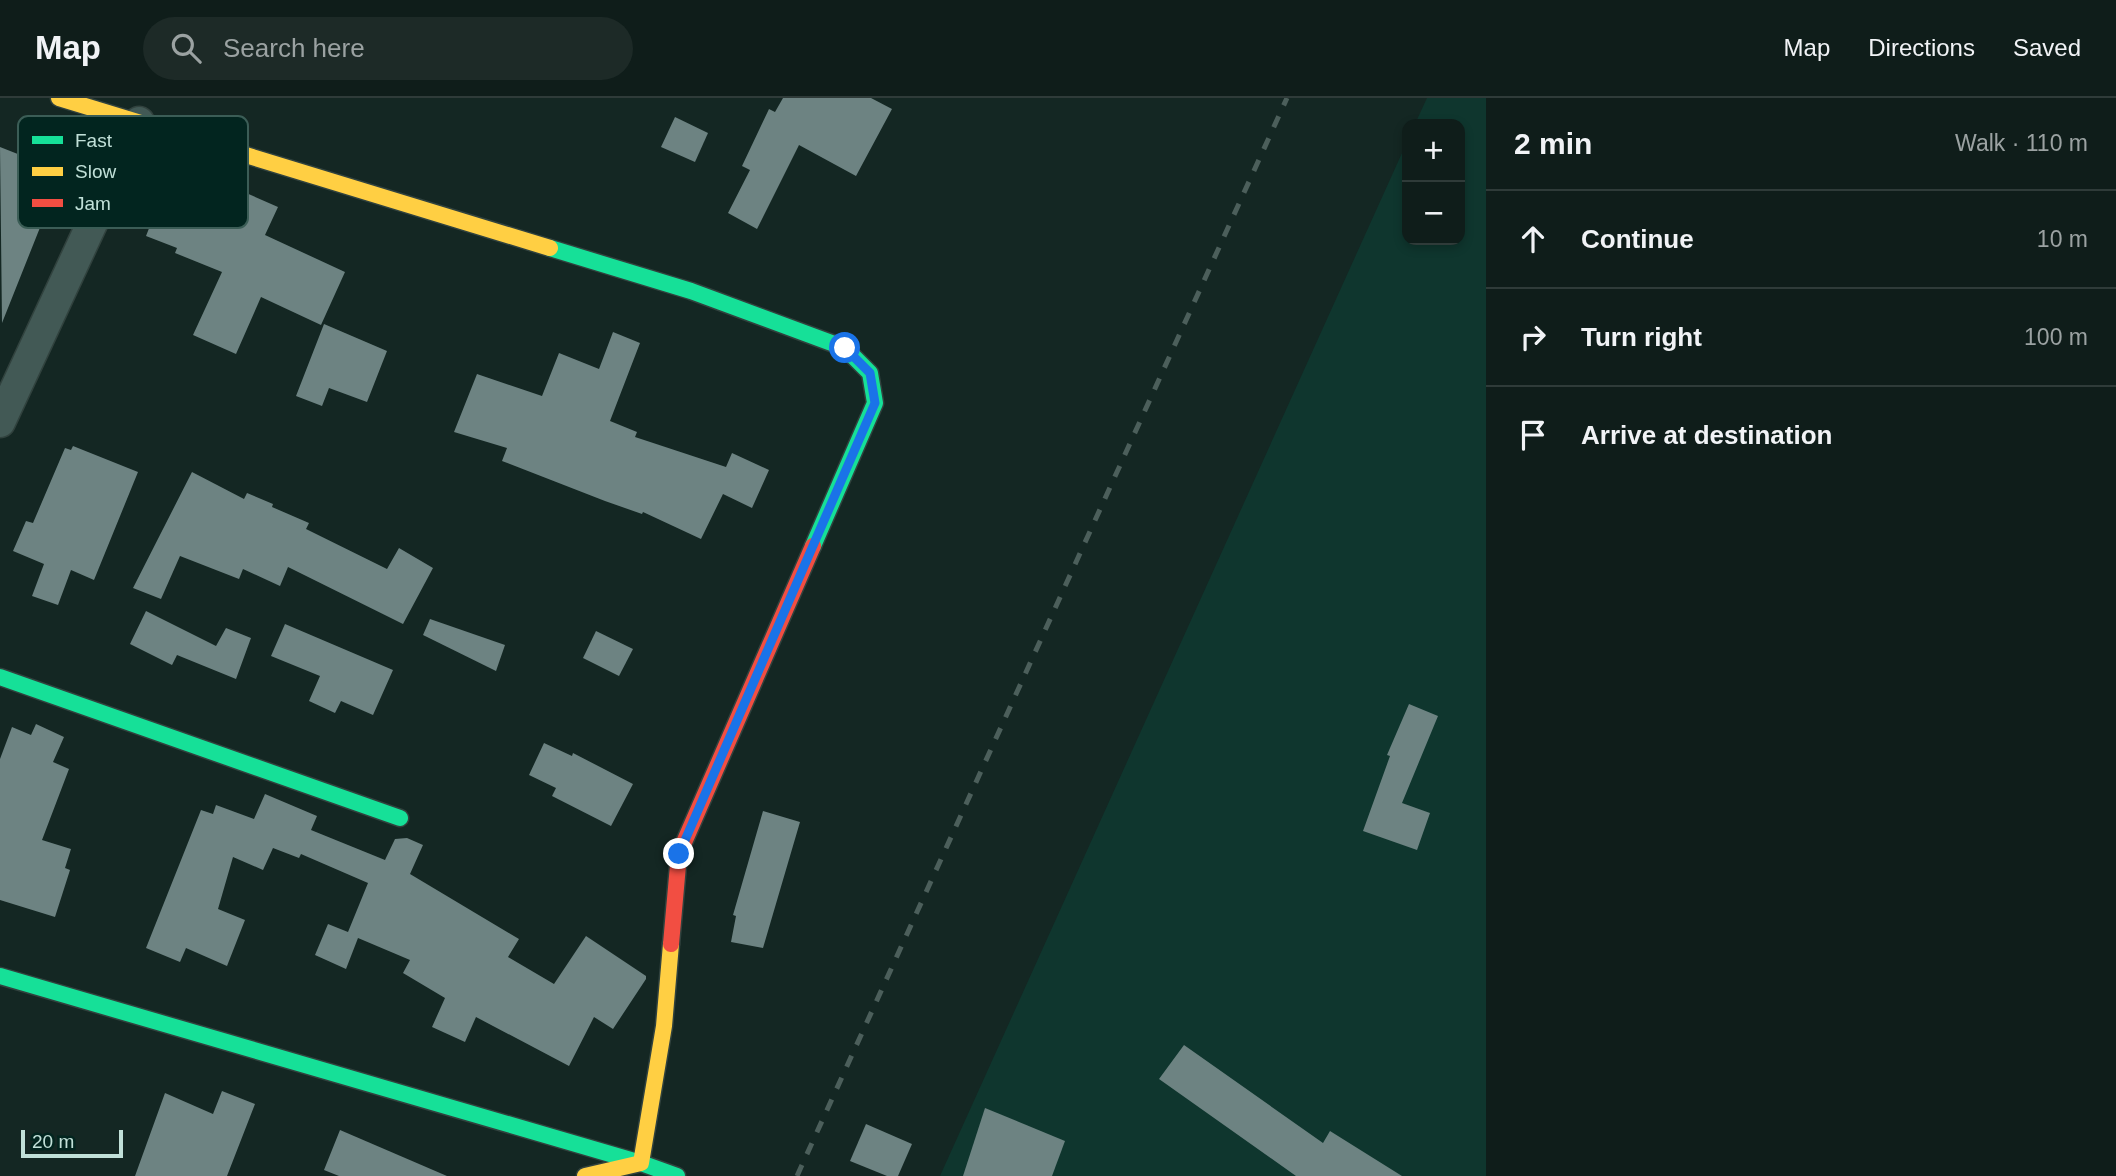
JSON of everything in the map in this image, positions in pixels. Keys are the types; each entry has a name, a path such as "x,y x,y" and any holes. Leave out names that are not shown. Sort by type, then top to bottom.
{"street":[{"path":"59,98 119,116"},
{"path":"248,155 691,291 845,348 870,373 875,403 679,854 664,1026 641,1163"},
{"path":"0,422 90,228"},
{"path":"0,677 400,818"},
{"path":"0,975 641,1163 677,1176"},
{"path":"585,1176 641,1163"}],"shaded area":[{"path":"1427,98 1486,98 1486,1176 940,1176 1402,153 1402,245 1465,245 1465,119 1417,119"}],"building":[{"path":"783,98 871,98 892,109 856,176 799,145 757,229 728,213 750,170 742,166 769,109 775,112"},
{"path":"675,117 708,133 695,162 661,147"},
{"path":"0,147 18,154 18,228 40,228 2,323"},
{"path":"248,194 278,207 265,235 345,272 321,325 261,297 236,354 193,335 222,272 175,253 177,248 146,236 149,228 248,228"},
{"path":"324,324 387,351 367,402 329,388 322,406 296,396"},
{"path":"613,332 640,343 610,421 637,432 635,437 726,467 732,453 769,470 752,508 723,494 701,539 643,512 642,514 605,501 502,461 507,448 454,432 477,374 542,396 559,353 599,369"},
{"path":"73,446 138,472 94,580 71,570 58,605 32,596 44,564 13,551 26,521 33,523 65,448 71,450"},
{"path":"192,472 244,499 247,493 273,504 272,507 309,523 306,529 387,569 399,548 433,568 403,624 288,567 280,586 243,569 239,579 180,556 161,599 133,588"},
{"path":"146,611 216,646 226,628 251,638 236,679 177,655 172,665 130,644"},
{"path":"430,619 505,645 496,671 423,635"},
{"path":"285,624 393,670 373,715 341,701 335,713 309,701 320,676 271,656"},
{"path":"596,631 633,649 619,676 583,658"},
{"path":"1409,704 1438,716 1402,803 1430,813 1417,850 1363,831 1390,756 1387,755"},
{"path":"36,724 64,737 53,762 69,769 42,840 71,849 65,868 70,870 55,917 0,900 0,759 12,727 31,735"},
{"path":"544,743 572,756 573,753 633,784 611,826 552,796 556,788 529,775"},
{"path":"265,794 317,816 311,830 385,860 395,839 407,838 423,845 410,874 519,939 508,957 554,984 586,936 646,976 646,979 613,1029 594,1017 569,1066 476,1017 465,1042 432,1027 445,998 403,973 410,960 358,938 346,969 315,955 328,924 348,932 368,883 301,854 299,858 273,848 263,870 233,857 218,909 245,920 227,966 186,948 180,962 146,948 201,810 213,814 216,805 254,819"},
{"path":"763,811 800,822 763,948 731,942 736,916 733,915"},
{"path":"1184,1045 1323,1143 1330,1131 1402,1176 1296,1176 1159,1079"},
{"path":"222,1091 255,1104 227,1176 135,1176 165,1093 213,1114"},
{"path":"985,1108 1065,1141 1052,1176 963,1176"},
{"path":"866,1124 912,1144 898,1176 887,1176 850,1161"},
{"path":"340,1130 447,1176 339,1176 324,1170"}],"railway":[{"path":"797,1176 1287,98"}],"traffic: fast":[{"path":"550,248 691,291 845,348 870,373 875,403 813,546"},
{"path":"0,677 400,818"},
{"path":"0,976 641,1163 677,1176"}],"traffic: slow":[{"path":"59,98 118,116"},
{"path":"248,156 550,248"},
{"path":"585,1176 641,1163 664,1026 671,944"}],"traffic: jam":[{"path":"671,944 679,854 813,546"}],"route":[{"path":"679,854 875,403 870,373 845,348"}]}
